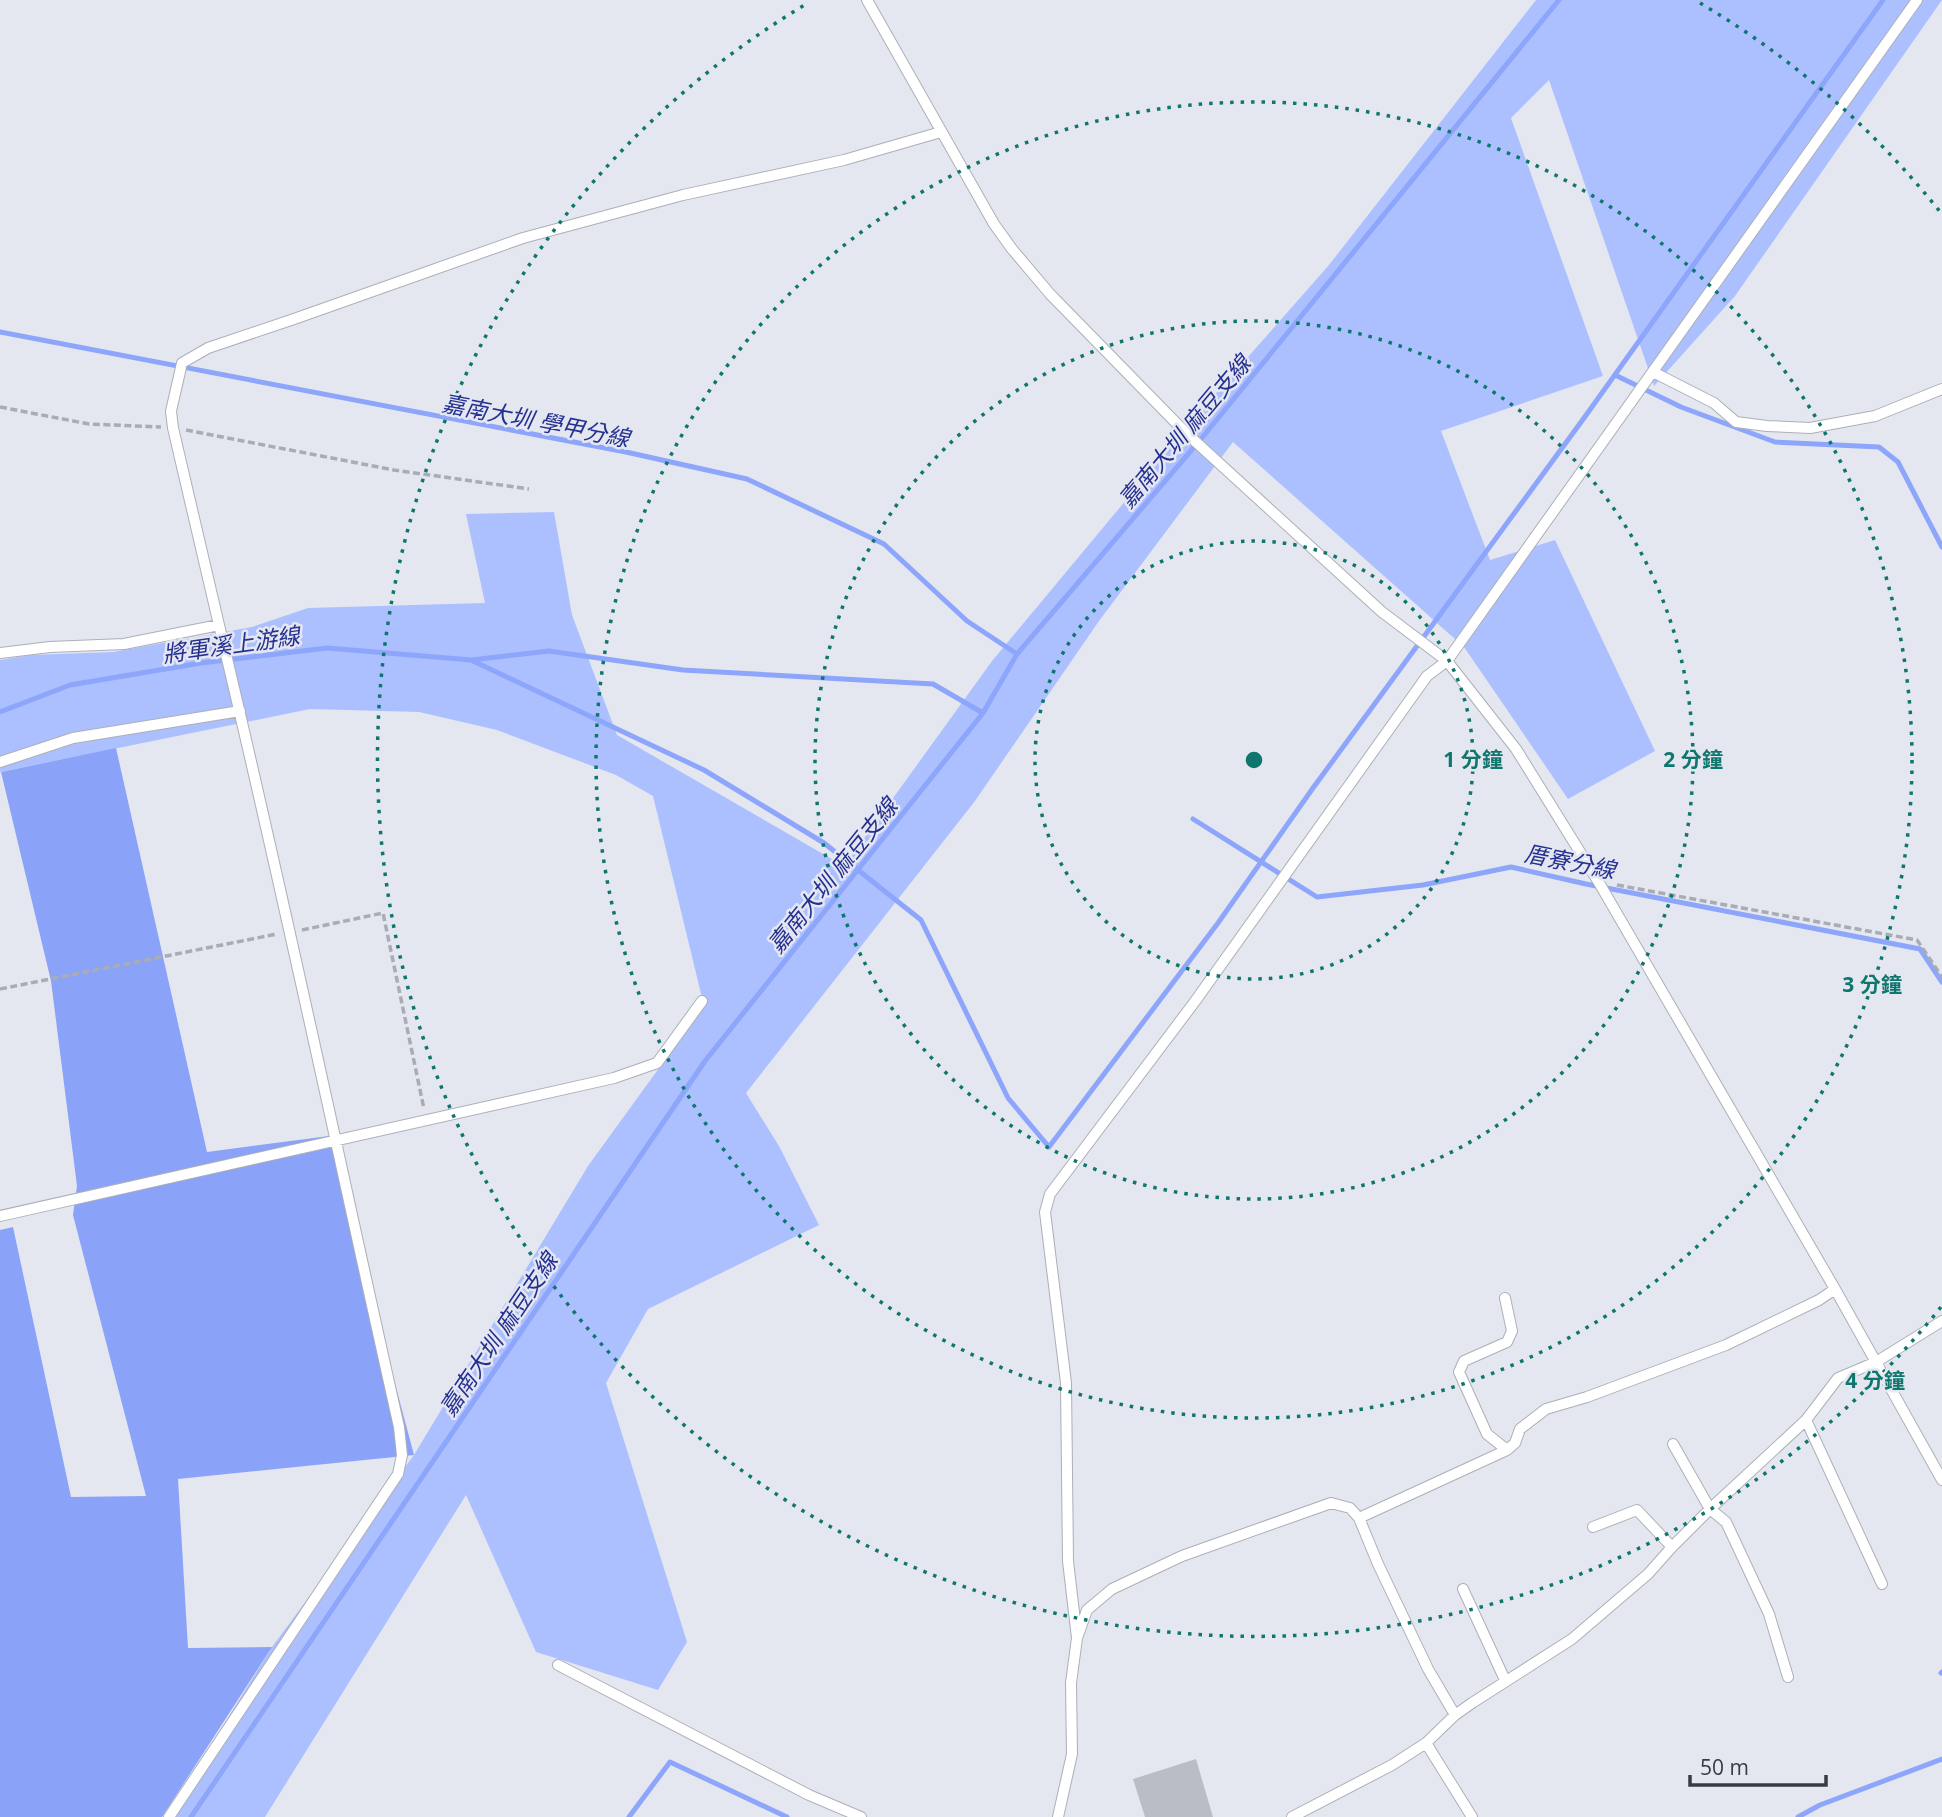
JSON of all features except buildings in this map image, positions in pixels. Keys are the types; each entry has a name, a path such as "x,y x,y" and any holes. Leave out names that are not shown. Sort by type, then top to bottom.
{"lane":[{"path":"867,0 994,225 1050,294 1185,432 1382,612 1447,661 1516,749 1598,881 1835,1289 1942,1480"},
{"path":"1077,1638 1068,1561 1066,1383 1045,1212 1050,1194 1196,1000 1427,676 1447,661 1916,0"},
{"path":"169,1817 398,1474 402,1455 400,1427 335,1141 318,1053 173,428 171,411 182,363 208,348 523,238 683,195 844,160 941,132"},
{"path":"1654,372 1714,403 1735,422 1767,426 1810,428 1875,416 1942,389"},
{"path":"0,653 124,643 219,625"},
{"path":"0,762 74,737 240,711"},
{"path":"0,1216 614,1078 657,1063 702,1000"},
{"path":"1359,1518 1507,1450 1515,1443 1521,1429 1546,1409 1587,1397 1727,1345 1819,1300 1835,1289"},
{"path":"1505,1298 1513,1331 1507,1342 1464,1361 1459,1372 1487,1434 1507,1450"},
{"path":"1292,1817 1392,1765 1426,1743 1455,1716 1505,1680 1572,1639 1648,1574 1710,1509 1806,1420 1838,1378 1876,1362 1942,1321"},
{"path":"1806,1420 1882,1584"},
{"path":"1673,1444 1710,1509 1726,1522 1769,1614 1788,1677"},
{"path":"1058,1817 1072,1754 1071,1683 1077,1638 1087,1610 1112,1589 1182,1556 1331,1503 1350,1508 1359,1518 1428,1669 1455,1716"},
{"path":"1593,1527 1637,1510 1672,1547"},
{"path":"1462,1589 1505,1680"},
{"path":"558,1665 809,1795 861,1817"},
{"path":"1426,1743 1472,1817"}],"path":[{"path":"0,407 89,424 173,428 394,470 528,489"},
{"path":"1598,881 1917,940 1942,977"},
{"path":"0,989 383,913 427,1121"}],"shaded area":[{"path":"1536,0 1942,0 1735,296 1654,386 1549,80 1511,118 1603,376 1441,431 1490,560 1555,540 1655,751 1568,799 1464,647 1233,442 1099,621 975,801 746,1093 779,1146 819,1225 648,1309 606,1383 687,1642 658,1690 536,1652 466,1495 265,1817 166,1817 272,1647 414,1455 588,1166 704,1006 653,796 616,775 497,730 419,712 310,709 0,772 0,660 31,655 113,652 252,627 308,608 485,603 466,514 554,512 572,615 617,735 844,866 992,661 1196,416 1329,265"},
{"path":"116,748 207,1152 329,1136 414,1455 178,1479 188,1648 272,1647 162,1817 0,1817 0,1230 13,1227 71,1497 146,1496 73,1215 77,1186 51,981 1,772"}],"waterway":[{"name":"嘉南大圳 麻豆支線","path":"191,1817 705,1061 983,713 1017,654 1201,439 1559,0"},
{"path":"471,660 704,770 824,843 921,920 1008,1098 1049,1147 1218,923 1883,0"},
{"name":"嘉南大圳 學甲分線","path":"0,332 626,452 747,479 884,544 967,621 1017,654"},
{"path":"1615,375 1681,407 1775,442 1879,447 1898,462 1942,547"},
{"name":"將軍溪上游線","path":"0,712 70,685 201,663 327,648 471,660 549,651 683,670 933,684 983,713"},
{"name":"厝寮分線","path":"1193,819 1317,897 1423,885 1511,867 1920,949 1942,982"},
{"path":"1798,1817 1820,1805 1942,1759"},
{"path":"629,1817 670,1762 787,1817"}]}
